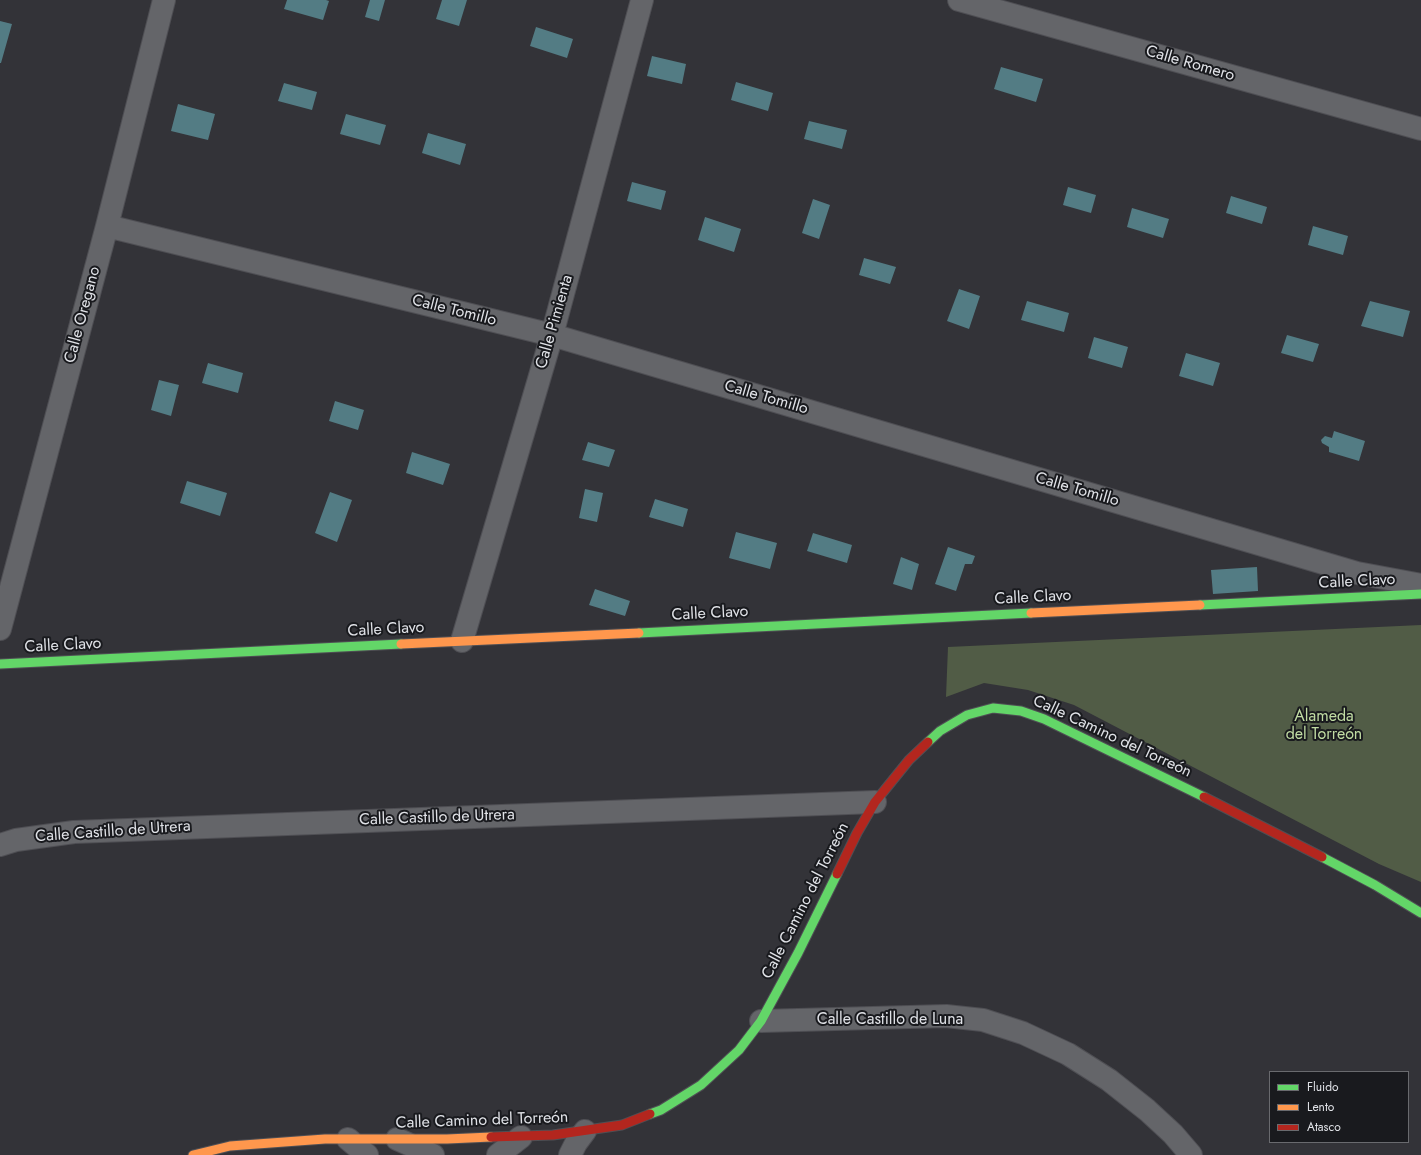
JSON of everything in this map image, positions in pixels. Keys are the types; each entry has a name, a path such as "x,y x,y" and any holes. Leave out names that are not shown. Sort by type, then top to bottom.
{"street":[{"name":"Calle Oregano","path":"0,629 107,226 164,0"},
{"name":"Calle Pimienta","path":"462,641 552,335 642,0"},
{"name":"Calle Romero","path":"959,0 1421,128"},
{"name":"Calle Tomillo","path":"107,226 552,335 1350,571 1421,585"},
{"name":"Calle Clavo","path":"0,664 1421,594"},
{"name":"Calle Camino del Torreón","path":"193,1155 230,1146 325,1139 521,1137 553,1135 622,1125 661,1110 701,1085 739,1050 761,1021 798,953 857,833 875,802 909,760 940,731 967,715 993,708 1021,711 1044,719 1209,798 1416,908"},
{"name":"Calle Castillo de Utrera","path":"0,844 16,840 74,832 875,802"},
{"name":"Calle Castillo de Luna","path":"761,1021 946,1016 983,1020 1016,1031 1068,1054 1109,1080 1168,1129 1191,1155"},
{"path":"570,1155 576,1143 585,1131"},
{"path":"498,1155 521,1137"},
{"path":"348,1139 367,1155"},
{"path":"397,1139 433,1155"}],"green space":[{"name":"Alameda del Torreón","path":"1421,625 1421,882 1379,864 1074,705 1028,690 984,683 946,697 948,647"}],"water":[{"path":"287,0 329,1 323,20 284,9"},
{"path":"370,0 385,0 379,21 365,17"},
{"path":"442,0 467,0 459,26 436,19"},
{"path":"0,21 12,24 1,63 0,63"},
{"path":"536,27 573,39 567,58 530,46"},
{"path":"652,56 686,64 682,84 647,76"},
{"path":"1001,67 1043,79 1036,102 994,89"},
{"path":"736,82 773,93 768,111 731,100"},
{"path":"284,83 317,92 312,110 278,101"},
{"path":"178,104 215,114 208,140 171,131"},
{"path":"346,114 386,125 380,145 340,134"},
{"path":"809,121 847,130 842,149 804,139"},
{"path":"428,133 466,144 460,165 422,153"},
{"path":"632,182 666,191 661,210 627,201"},
{"path":"1068,187 1096,195 1091,213 1063,205"},
{"path":"1231,196 1267,207 1262,224 1226,213"},
{"path":"813,199 830,205 819,239 802,233"},
{"path":"1132,208 1169,219 1163,238 1127,227"},
{"path":"705,217 741,229 734,252 698,240"},
{"path":"1313,226 1348,236 1343,255 1308,245"},
{"path":"864,258 896,267 890,284 859,275"},
{"path":"959,289 980,296 969,329 947,321"},
{"path":"1027,301 1069,313 1064,332 1021,320"},
{"path":"1370,301 1410,311 1403,337 1361,326"},
{"path":"1287,335 1319,344 1313,362 1281,353"},
{"path":"1094,337 1128,347 1122,368 1088,358"},
{"path":"1186,353 1220,363 1213,386 1179,376"},
{"path":"208,363 243,373 238,393 202,383"},
{"path":"159,380 179,385 171,416 151,410"},
{"path":"335,401 364,410 358,430 329,421"},
{"path":"1334,431 1365,441 1359,461 1329,452 1329,447 1322,443 1321,440 1325,436 1332,438"},
{"path":"588,442 615,450 609,467 582,460"},
{"path":"412,452 450,464 443,485 406,473"},
{"path":"187,481 227,493 220,516 180,503"},
{"path":"585,489 603,493 597,522 579,518"},
{"path":"330,492 352,500 337,542 315,533"},
{"path":"655,499 688,509 683,527 649,517"},
{"path":"736,532 777,543 770,569 729,558"},
{"path":"813,533 852,545 847,563 807,551"},
{"path":"948,547 975,556 972,564 965,564 956,591 935,584"},
{"path":"901,557 919,564 912,590 893,584"},
{"path":"1257,567 1258,591 1213,594 1211,570"},
{"path":"595,589 630,601 625,616 589,605"}],"traffic: fast":[{"path":"1200,605 1421,594"},
{"path":"639,633 1031,613"},
{"path":"0,664 401,644"},
{"path":"928,742 940,731 967,715 993,708 1021,711 1044,719 1204,797"},
{"path":"1322,857 1375,885 1421,913"},
{"path":"650,1114 661,1110 701,1085 739,1050 761,1021 798,953 837,874"}],"traffic: slow":[{"path":"1031,613 1200,605"},
{"path":"401,644 639,633"},
{"path":"193,1155 230,1146 325,1139 447,1139 491,1137"}],"traffic: jam":[{"path":"837,874 857,833 875,802 909,760 928,742"},
{"path":"1204,797 1322,857"},
{"path":"491,1137 553,1135 622,1125 650,1114"}]}
